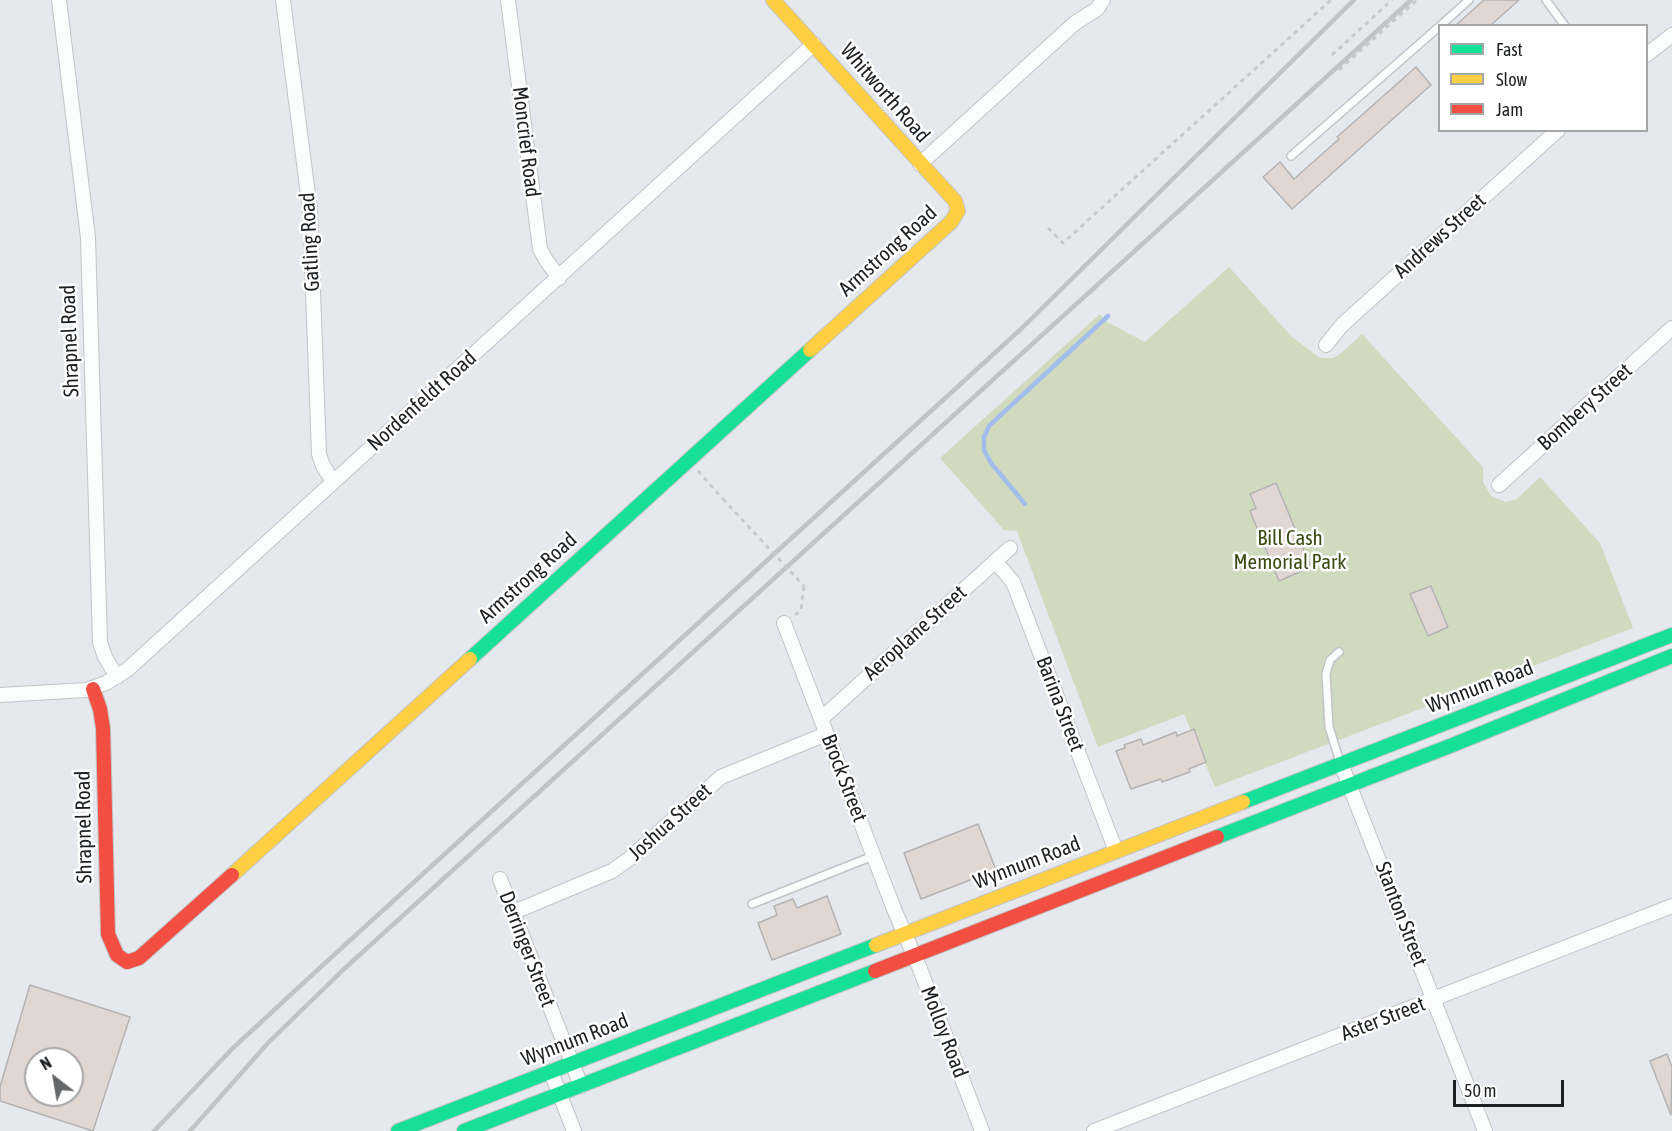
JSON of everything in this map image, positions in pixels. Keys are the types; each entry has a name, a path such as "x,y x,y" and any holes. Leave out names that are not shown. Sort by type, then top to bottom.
{"main road":[{"name":"Whitworth Road","path":"773,0 955,201 958,208 956,217"},
{"name":"Armstrong Road","path":"124,961 136,960 148,951 956,217"},
{"name":"Wynnum Road","path":"398,1131 1672,635"},
{"name":"Wynnum Road","path":"464,1131 1350,785 1672,656"},
{"name":"Shrapnel Road","path":"93,689 102,715 103,728 108,934 114,951 124,961"}],"street":[{"name":"Shrapnel Road","path":"59,0 88,238 100,642 105,657 117,677"},
{"name":"Gatling Road","path":"283,0 310,210 319,454 323,466 333,481"},
{"name":"Moncrief Road","path":"508,0 540,249 559,278"},
{"path":"920,164 1075,22 1097,9 1103,0"},
{"path":"1648,54 1672,35"},
{"name":"Nordenfeldt Road","path":"0,694 73,692 93,689 127,670 814,44"},
{"name":"Andrews Street","path":"1326,345 1342,325 1556,132"},
{"name":"Bombery Street","path":"1499,485 1672,328"},
{"name":"Aeroplane Street","path":"821,719 1010,548"},
{"name":"Barina Street","path":"995,561 1013,582 1116,851"},
{"name":"Brock Street","path":"784,623 904,934"},
{"name":"Joshua Street","path":"514,912 612,871 629,859 721,777 826,734"},
{"name":"Stanton Street","path":"1341,764 1485,1131"},
{"name":"Derringer Street","path":"500,879 581,1086"},
{"name":"Aster Street","path":"1094,1131 1672,906"},
{"name":"Molloy Road","path":"904,934 915,956 982,1131"},
{"path":"551,1072 574,1131"}],"lane":[{"path":"1442,24 1469,0"},
{"path":"1546,0 1564,24"},
{"path":"1291,156 1438,28"},
{"path":"1339,652 1330,660 1326,674 1329,727 1341,764"},
{"path":"752,904 873,856"}],"path":[{"path":"1048,228 1063,243 1331,0"},
{"path":"1332,55 1392,0"},
{"path":"1339,70 1417,0"},
{"path":"689,460 804,586 801,610 784,623"}],"green space":[{"name":"Bill Cash Memorial Park","path":"1229,267 1292,337 1320,358 1333,358 1340,354 1362,334 1483,467 1483,482 1491,496 1506,502 1517,499 1540,477 1600,543 1633,628 1215,787 1184,714 1098,747 1017,531 1004,530 940,458 1100,314 1107,322 1145,342"}],"building":[{"path":"1484,0 1519,0 1492,24 1457,24"},
{"path":"1416,67 1431,85 1292,209 1263,177 1280,162 1294,179 1339,139 1337,137"},
{"path":"1276,483 1311,567 1279,581 1250,511 1256,508 1250,494"},
{"path":"1431,586 1448,627 1428,636 1410,594"},
{"path":"1194,729 1206,762 1189,769 1190,772 1162,782 1161,779 1131,789 1116,751 1125,748 1124,745 1141,739 1143,745 1176,732 1177,736"},
{"path":"978,824 996,870 921,899 904,853"},
{"path":"827,896 841,934 772,960 758,923 777,915 774,906 793,899 797,908"},
{"path":"30,985 130,1017 93,1131 0,1101 0,1087"},
{"path":"1667,1054 1672,1067 1671,1115 1650,1061"}],"waterway":[{"path":"1025,504 991,463 984,450 984,437 989,426 1108,316"}],"railway":[{"path":"154,1131 233,1048 1021,329 1354,0"},
{"path":"190,1131 268,1043 343,970 1411,0"}],"traffic: fast":[{"path":"470,659 810,350"},
{"path":"1243,802 1672,635"},
{"path":"1217,837 1672,656"},
{"path":"398,1131 876,945"},
{"path":"464,1131 875,971"}],"traffic: slow":[{"path":"773,0 955,201 958,211 951,222 810,350"},
{"path":"232,875 470,659"},
{"path":"876,945 1243,802"}],"traffic: jam":[{"path":"93,689 100,709 103,728 108,934 117,955 127,962 139,958 232,875"},
{"path":"875,971 1217,837"}]}
